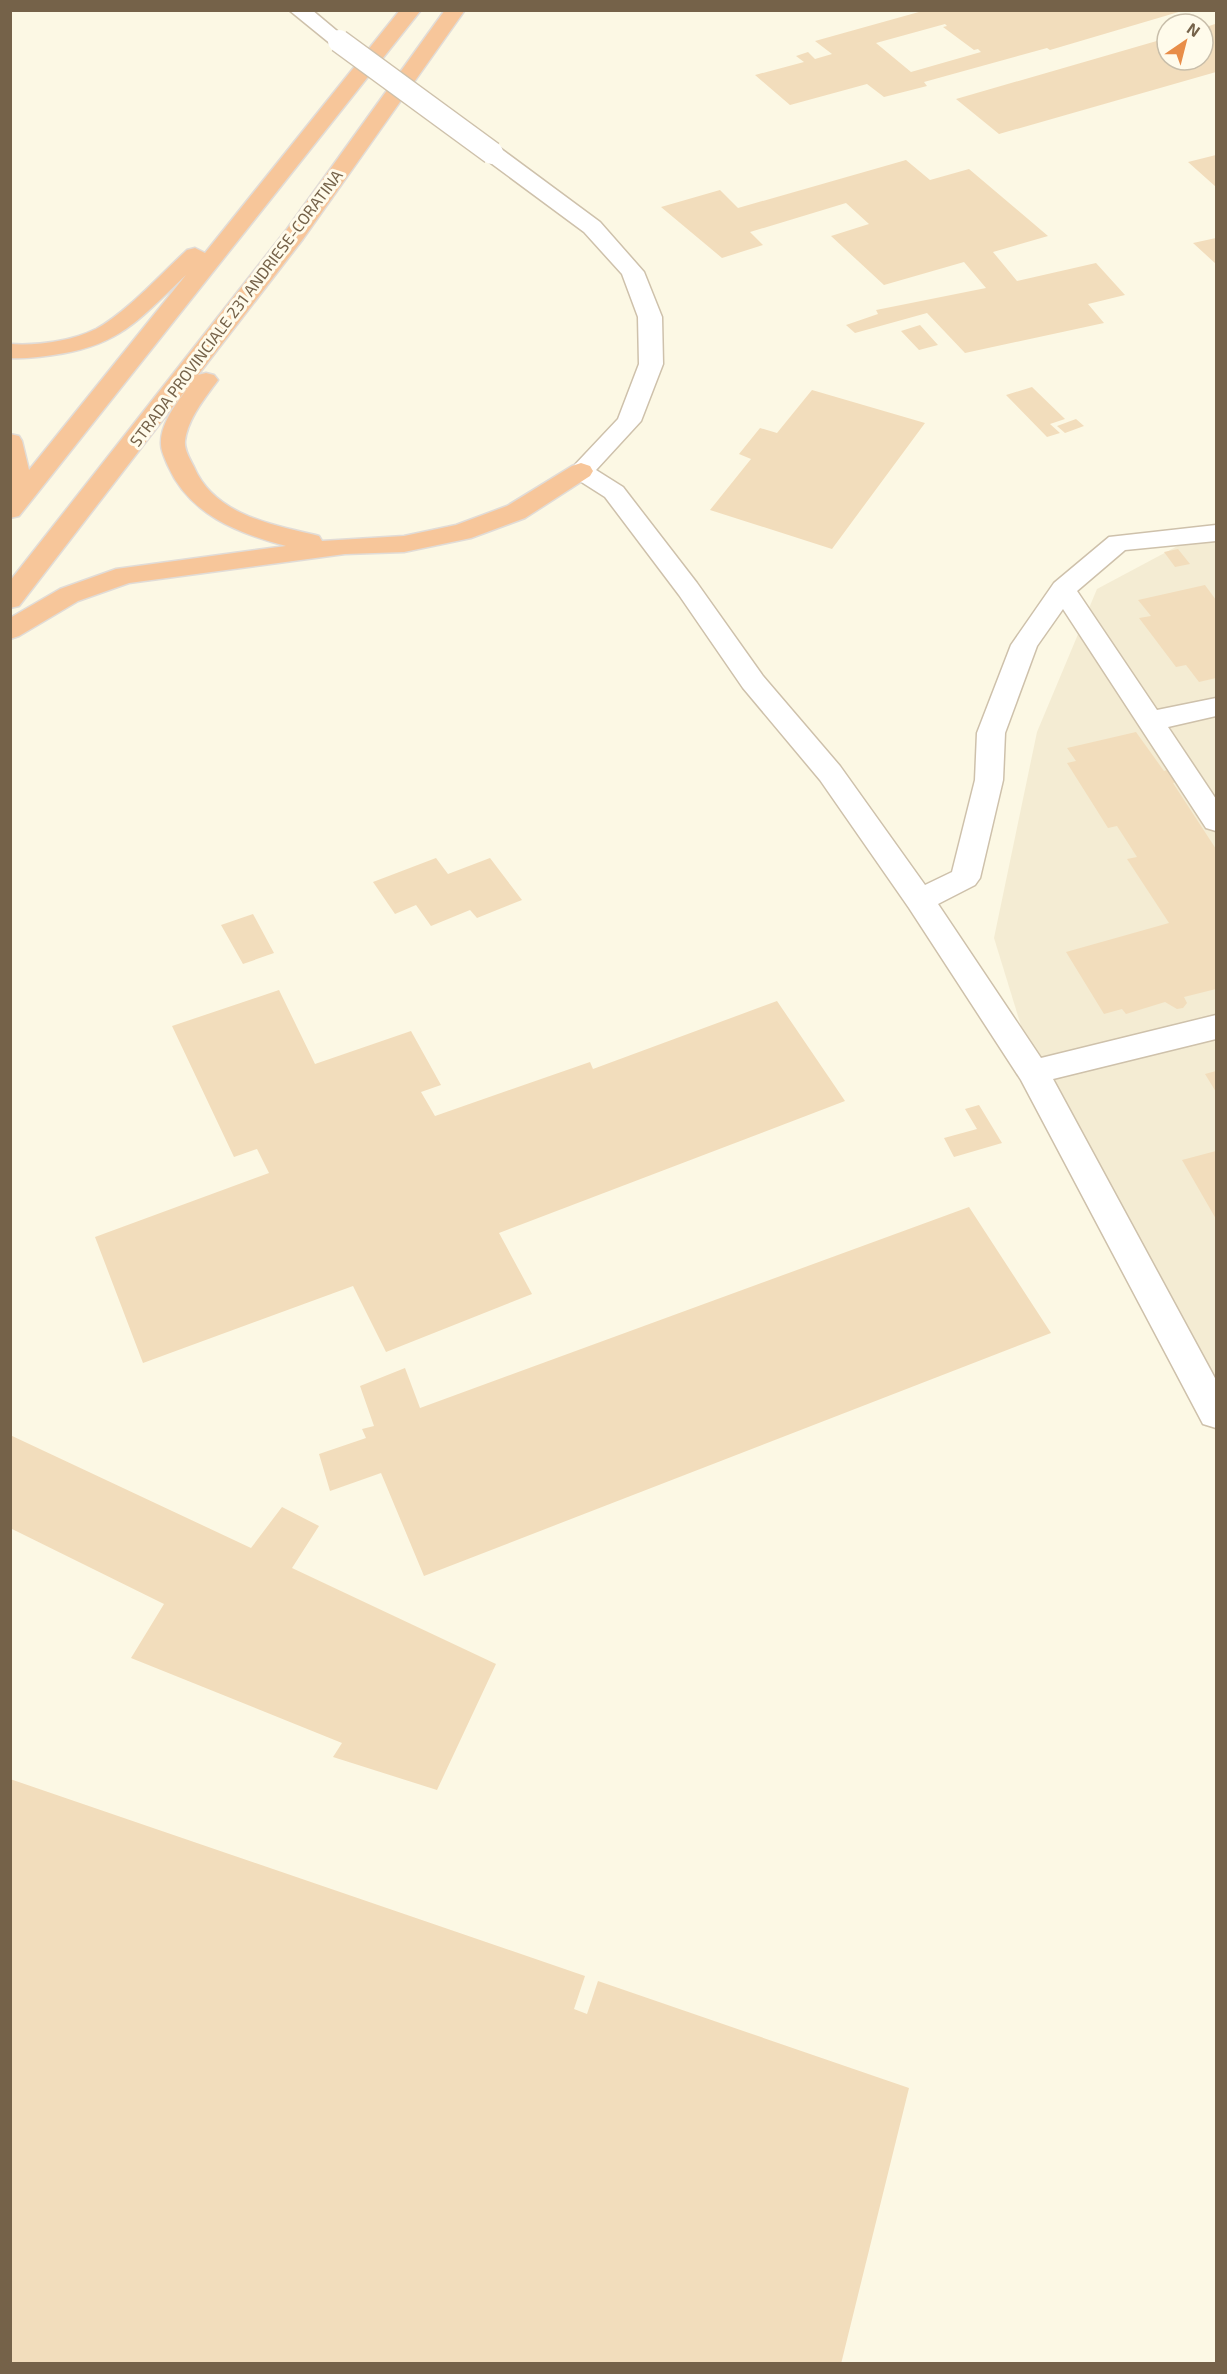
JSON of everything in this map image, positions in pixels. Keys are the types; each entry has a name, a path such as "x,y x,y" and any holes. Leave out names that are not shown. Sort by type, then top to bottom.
{"highway":[{"path":"16,503 411,10"},
{"name":"STRADA PROVINCIALE 231 ANDRIESE-CORATINA","path":"10,600 295,234 455,10"},
{"path":"295,234 298,254 185,408 172,443 181,474 206,501 243,524 291,540 345,546"},
{"path":"10,351 22,352 74,345 104,334 122,322 195,255 225,244"},
{"path":"10,441 16,503"},
{"path":"10,630 69,595 125,575 345,546 404,544 462,532 516,512 581,471"}],"street":[{"path":"299,10 592,227 633,272 651,317 651,364 629,421 581,471 614,492 688,589 753,682 830,773 920,900 1033,1072 1216,1413"},
{"path":"920,900 965,878 988,780 991,733 1024,645 1063,589 1118,543 1216,533"},
{"path":"1063,589 1216,821"},
{"path":"1151,721 1216,707"},
{"path":"1033,1072 1216,1027"}],"shaded area":[{"path":"1216,531 1216,1427 1058,1146 994,938 1037,732 1097,589 1202,533"}],"building":[{"path":"926,10 1182,10 1155,12 1155,19 1050,50 1047,48 924,82 927,86 884,97 867,84 790,105 755,75 804,62 796,56 808,52 815,59 832,54 815,41","holes":["945,24 947,26 943,27 974,50 978,49 981,52 911,72 876,43"]},
{"path":"1215,24 1216,72 999,134 956,99 1155,41 1155,72 1215,72"},
{"path":"1216,155 1216,187 1188,162"},
{"path":"906,160 930,180 969,169 1048,236 993,252 1017,281 1096,263 1125,295 1088,304 1104,323 965,353 927,313 855,333 846,325 878,314 876,310 986,288 964,262 884,285 831,236 869,224 846,203 750,232 763,245 722,258 661,207 720,190 738,208"},
{"path":"1216,238 1216,264 1193,243"},
{"path":"920,325 938,345 919,350 901,331"},
{"path":"1032,387 1065,419 1050,424 1060,433 1047,437 1006,395"},
{"path":"812,390 925,423 832,549 710,510 751,459 739,454 760,428 777,433"},
{"path":"1076,419 1084,426 1065,433 1057,426"},
{"path":"1178,549 1190,564 1175,567 1164,552"},
{"path":"1205,585 1216,600 1216,678 1199,682 1186,665 1176,667 1139,618 1151,616 1138,600"},
{"path":"1136,732 1164,771 1170,769 1181,780 1173,783 1216,849 1216,989 1184,997 1187,1003 1183,1008 1177,1009 1165,1002 1126,1014 1122,1009 1104,1014 1066,952 1169,923 1127,859 1137,857 1117,826 1108,828 1067,763 1076,761 1067,748"},
{"path":"436,858 448,874 490,858 522,900 477,918 470,910 431,926 416,905 395,914 373,882"},
{"path":"253,914 274,953 243,964 221,925"},
{"path":"279,990 315,1064 411,1031 441,1085 421,1092 435,1116 590,1062 593,1069 777,1001 845,1101 499,1233 532,1294 386,1352 353,1286 143,1363 95,1237 269,1173 257,1149 234,1157 172,1026"},
{"path":"1216,1071 1216,1092 1205,1074"},
{"path":"979,1105 1002,1143 954,1157 944,1138 977,1129 965,1109"},
{"path":"1216,1151 1216,1219 1182,1160"},
{"path":"969,1207 1051,1333 424,1576 381,1473 330,1491 319,1454 366,1438 362,1429 374,1426 360,1386 405,1368 420,1408"},
{"path":"10,1435 251,1548 282,1507 319,1526 292,1568 496,1664 437,1790 333,1757 342,1743 131,1658 164,1604 10,1528"},
{"path":"10,1779 585,1976 574,2009 587,2014 598,1981 909,2088 841,2364 10,2364"}]}
